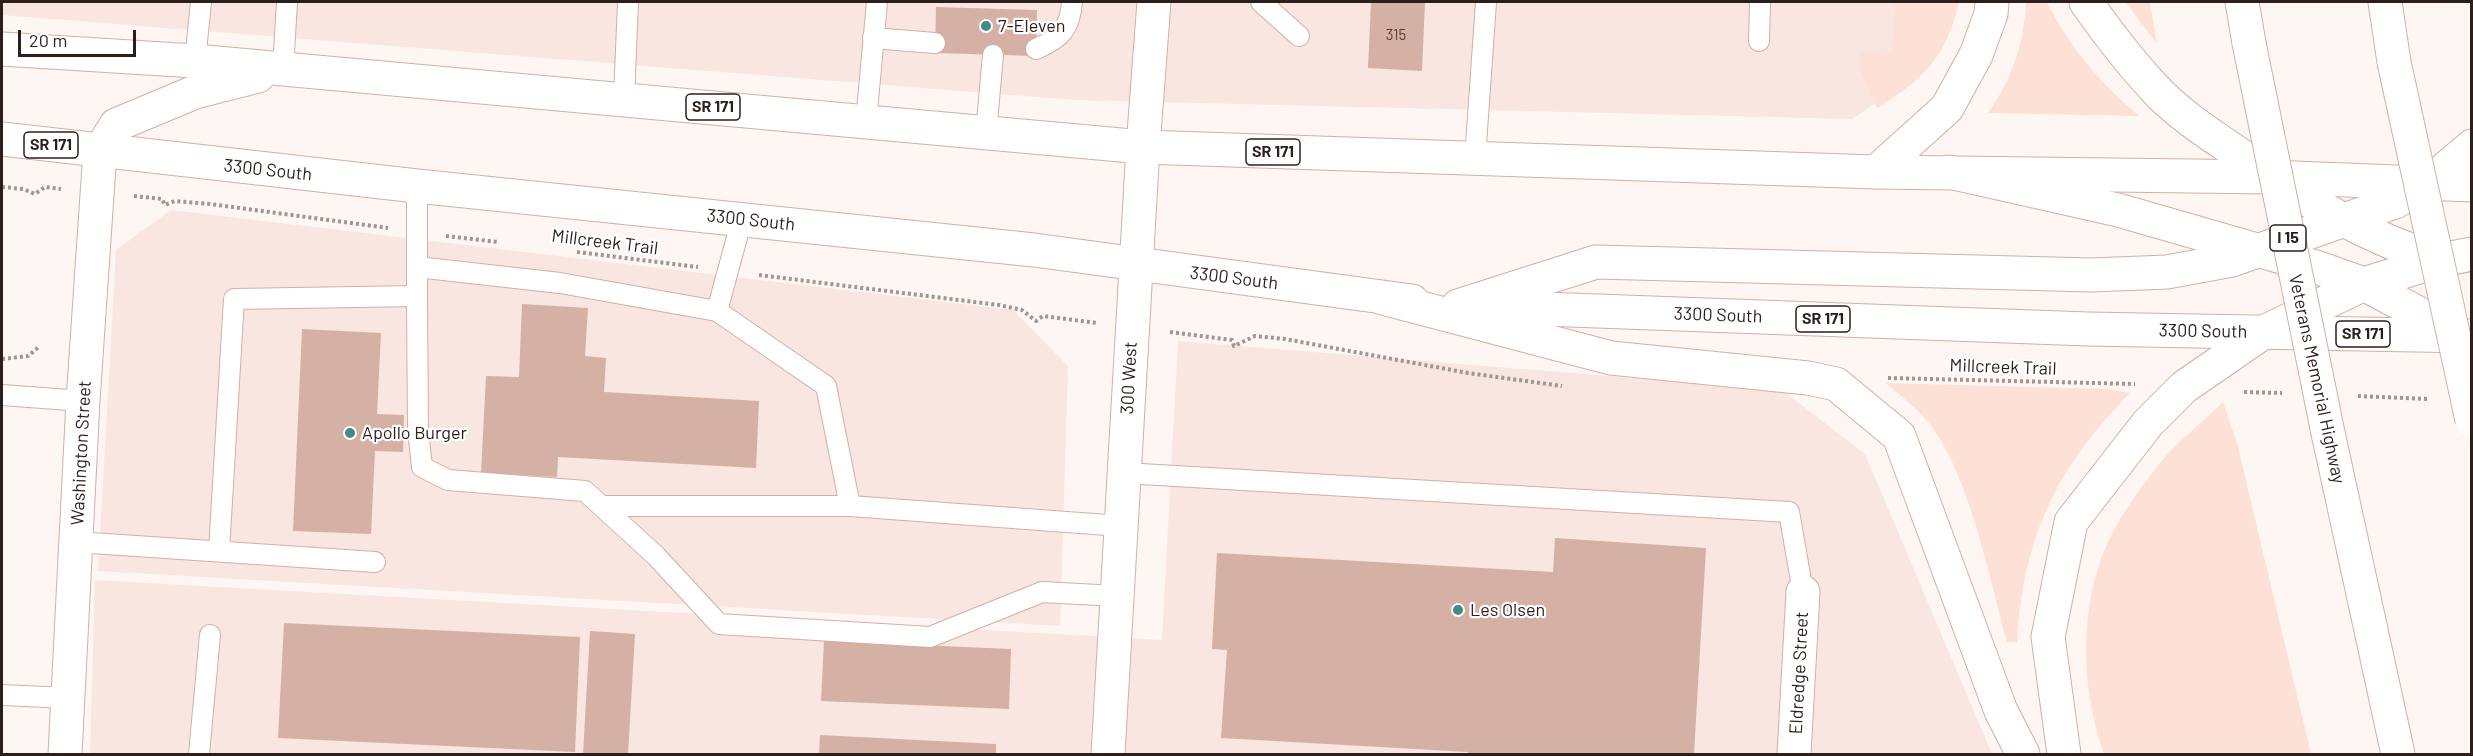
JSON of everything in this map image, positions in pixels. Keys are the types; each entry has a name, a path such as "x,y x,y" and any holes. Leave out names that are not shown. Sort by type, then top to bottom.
{"main road":[{"name":"300 West","path":"1108,754 1143,147 1154,2"},
{"path":"1876,172 1947,108 1977,55 1991,14 1992,2"},
{"path":"2086,2 2118,48 2162,96 2190,120 2270,177 2310,204 2345,222 2462,261"},
{"name":"Veterans Memorial Highway","path":"2242,2 2328,433 2398,754"},
{"path":"2385,2 2394,62 2472,420"},
{"name":"SR 171","path":"2,49 195,61 624,98 1143,147 1876,172 2270,177 2472,185"},
{"path":"100,151 116,125 195,92 283,70"},
{"name":"3300 South","path":"2,139 417,186 1034,250 1137,266 1458,306 2468,338"},
{"path":"1458,306 1596,262 2091,275 2167,272 2199,268 2345,222 2395,202 2427,184 2472,146"},
{"name":"Washington Street","path":"65,754 83,401 100,151"},
{"path":"1949,172 2118,210 2259,250 2364,284 2468,338"},
{"path":"2064,754 2048,637 2071,522 2148,423 2184,387 2264,332 2364,284 2462,261"},
{"path":"1383,298 1611,357 1808,378 1836,384 1850,393 1899,436 2001,711 2023,754"},
{"name":"Eldredge Street","path":"1794,754 1803,592"}],"lane":[{"path":"195,61 201,2"},
{"path":"283,70 287,2"},
{"path":"624,98 628,2"},
{"path":"866,122 877,2"},
{"path":"1036,49 1056,40 1071,20 1072,2"},
{"path":"1261,2 1299,36"},
{"path":"1475,159 1485,2"},
{"path":"1759,41 1760,2"},
{"path":"873,38 935,43"},
{"path":"986,133 993,55"},
{"path":"417,186 418,430 422,467 448,480 585,491 656,556 719,624 930,637 1042,592 1117,596"},
{"path":"717,311 742,219"},
{"path":"417,267 560,283 717,311 826,386 850,506"},
{"path":"219,551 234,299 417,296"},
{"path":"2,395 83,401"},
{"path":"1124,473 1789,512 1803,592"},
{"path":"602,506 850,506 1121,526"},
{"path":"76,542 375,562"},
{"path":"199,754 210,635"},
{"path":"2,695 68,698"}],"path":[{"path":"2,187 23,189 35,194 45,187"},
{"path":"162,199 165,205 175,201 210,204 509,244"},
{"name":"Millcreek Trail","path":"567,251 999,305 1022,310 1036,321 1043,316"},
{"path":"1232,340 1234,346"},
{"path":"2,359 28,356 40,346"},
{"name":"Millcreek Trail","path":"1883,377 2133,384"}],"shaded area":[{"path":"2,2 1929,2 1928,68 1852,119 1074,100 2,15"},
{"path":"1895,2 1959,2 1948,37 1931,65 1908,87 1877,108 1860,70 1860,52 1893,53"},
{"path":"2026,2 2047,2 2065,34 2087,63 2139,116 1988,113 2004,87 2015,60 2023,32"},
{"path":"2126,2 2150,2 2157,44 2129,7"},
{"path":"171,210 1013,310 1068,366 1060,626 98,571 116,250"},
{"path":"1178,341 1782,390 1865,454 1992,754 90,754 95,580 1162,640"},
{"path":"1886,383 2106,389 2130,393 2082,449 2048,506 2036,536 2027,569 2017,642 2007,642 1968,502 1946,449 1927,421"},
{"path":"2223,402 2237,443 2311,754 2104,754 2091,706 2086,655 2090,605 2102,556 2120,519 2160,463"}],"building":[{"path":"1371,2 1425,2 1422,71 1368,68"},
{"name":"7-Eleven","path":"936,7 1037,10 1036,56 935,53"},
{"path":"522,304 588,308 585,356 606,358 604,392 759,401 756,468 558,457 557,477 481,473 486,376 519,377"},
{"name":"Apollo Burger","path":"302,329 381,333 377,414 404,415 403,452 375,451 371,534 293,531"},
{"name":"Les Olsen","path":"1555,538 1706,548 1694,754 1468,754 1468,752 1221,738 1227,650 1212,649 1217,553 1553,572"},
{"path":"284,623 580,637 575,752 278,738"},
{"path":"590,631 635,634 628,754 583,754"},
{"path":"824,641 1011,649 1009,709 821,701"},
{"path":"820,735 996,744 996,754 819,754"}],"place":[{"name":"7-Eleven","path":"986,26"},
{"name":"Apollo Burger","path":"350,433"},
{"name":"Les Olsen","path":"1458,610"}]}
